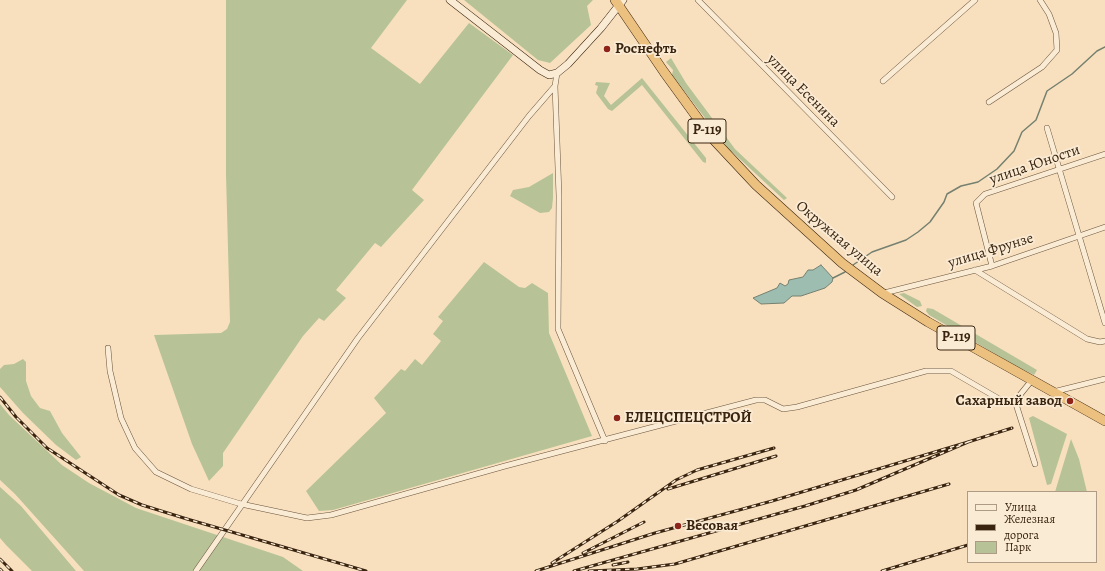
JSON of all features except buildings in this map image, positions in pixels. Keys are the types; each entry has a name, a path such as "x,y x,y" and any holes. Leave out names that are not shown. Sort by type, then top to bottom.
{"highway":[{"name":"Окружная улица","path":"619,2 668,78 712,138 761,189 842,263 882,294 979,352 1105,421"}],"street":[{"path":"450,0 540,70 549,75 558,73"},
{"name":"улица Есенина","path":"698,0 892,197"},
{"path":"883,81 975,0"},
{"path":"989,102 1042,67 1057,50 1056,33 1049,14 1040,0"},
{"path":"605,441 558,329 559,194 555,86 558,73 601,28 619,2"},
{"path":"196,571 241,504 358,338 529,116 555,86"},
{"path":"1047,128 1105,323"},
{"name":"улица Юности","path":"992,266 976,203 985,194 1059,168 1105,154"},
{"name":"улица Фрунзе","path":"882,294 992,266 1078,235 1105,227"},
{"path":"975,270 1087,339 1105,341"},
{"path":"108,348 110,371 121,418 135,448 156,472 191,488 241,504 307,518 331,515 505,466 605,441 756,400 765,400 783,409 797,407 926,371 951,371 1006,403 1015,401 1032,380"},
{"path":"1052,392 1105,379"},
{"path":"1015,401 1035,464"}],"green space":[{"path":"226,0 407,0 371,48 420,84 469,23 513,55 412,190 424,200 381,247 375,243 336,290 346,298 324,321 319,318 303,336 223,453 223,466 209,481 192,444 154,335 221,333 227,329 230,322 226,175"},
{"path":"464,0 593,0 587,6 591,25 550,63 538,60"},
{"path":"671,58 686,83 735,149 787,198 784,200 728,148 672,75 673,70 666,62"},
{"path":"642,78 706,158 706,163 703,162 642,85 612,111 608,109 596,93 598,86 595,85 596,82 610,83 604,96 611,105"},
{"path":"553,173 552,208 549,212 540,213 510,196 513,190 529,187"},
{"path":"484,262 519,287 525,288 532,283 548,293 549,333 592,436 333,510 319,511 306,491 386,413 374,398 401,369 405,371 415,359 422,365 441,341 433,334 443,321 438,317"},
{"path":"904,293 920,301 922,306 917,307 899,294"},
{"path":"927,308 933,309 1037,370 1034,375 1014,365 929,315 926,311"},
{"path":"23,359 26,362 26,381 31,396 40,408 50,411 62,433 81,457 76,460 56,445 23,413 0,387 0,369 4,365 14,364"},
{"path":"0,404 9,415 62,465 89,483 136,508 283,557 303,571 84,571 15,494 0,480"},
{"path":"1033,416 1067,434 1051,484 1047,485 1029,418"},
{"path":"1071,439 1079,459 1087,491 1055,491"},
{"path":"0,487 21,506 76,571 32,571 6,545 0,538"}],"shaded area":[{"path":"821,265 833,278 832,282 825,288 801,296 792,296 784,303 761,304 753,298 777,288 780,283 785,286 788,284 789,280 803,277 808,270 813,270"}],"waterway":[{"path":"853,265 872,252 906,240 930,222 944,202 947,194 961,186 978,182 997,169 1014,151 1022,132 1036,120 1047,91 1072,74 1097,51 1105,47"},
{"path":"833,278 845,272"}],"railway":[{"path":"0,397 16,417 47,448 119,495 142,505 187,519 366,571"},
{"path":"968,442 1012,428"},
{"path":"536,571 655,533 772,501 968,442 856,490 805,506 574,571"},
{"path":"552,563 618,521 676,480 697,470 774,448"},
{"path":"668,489 776,456"},
{"path":"589,571 637,569 675,564 949,484"},
{"path":"583,553 644,522"},
{"path":"882,571 967,545"},
{"path":"0,559 12,571"},
{"path":"613,565 628,562"}],"place":[{"name":"Роснефть","path":"607,49"},
{"name":"Сахарный завод","path":"1070,401"},
{"name":"ЕЛЕЦСПЕЦСТРОЙ","path":"617,418"},
{"name":"Весовая","path":"678,526"}]}
